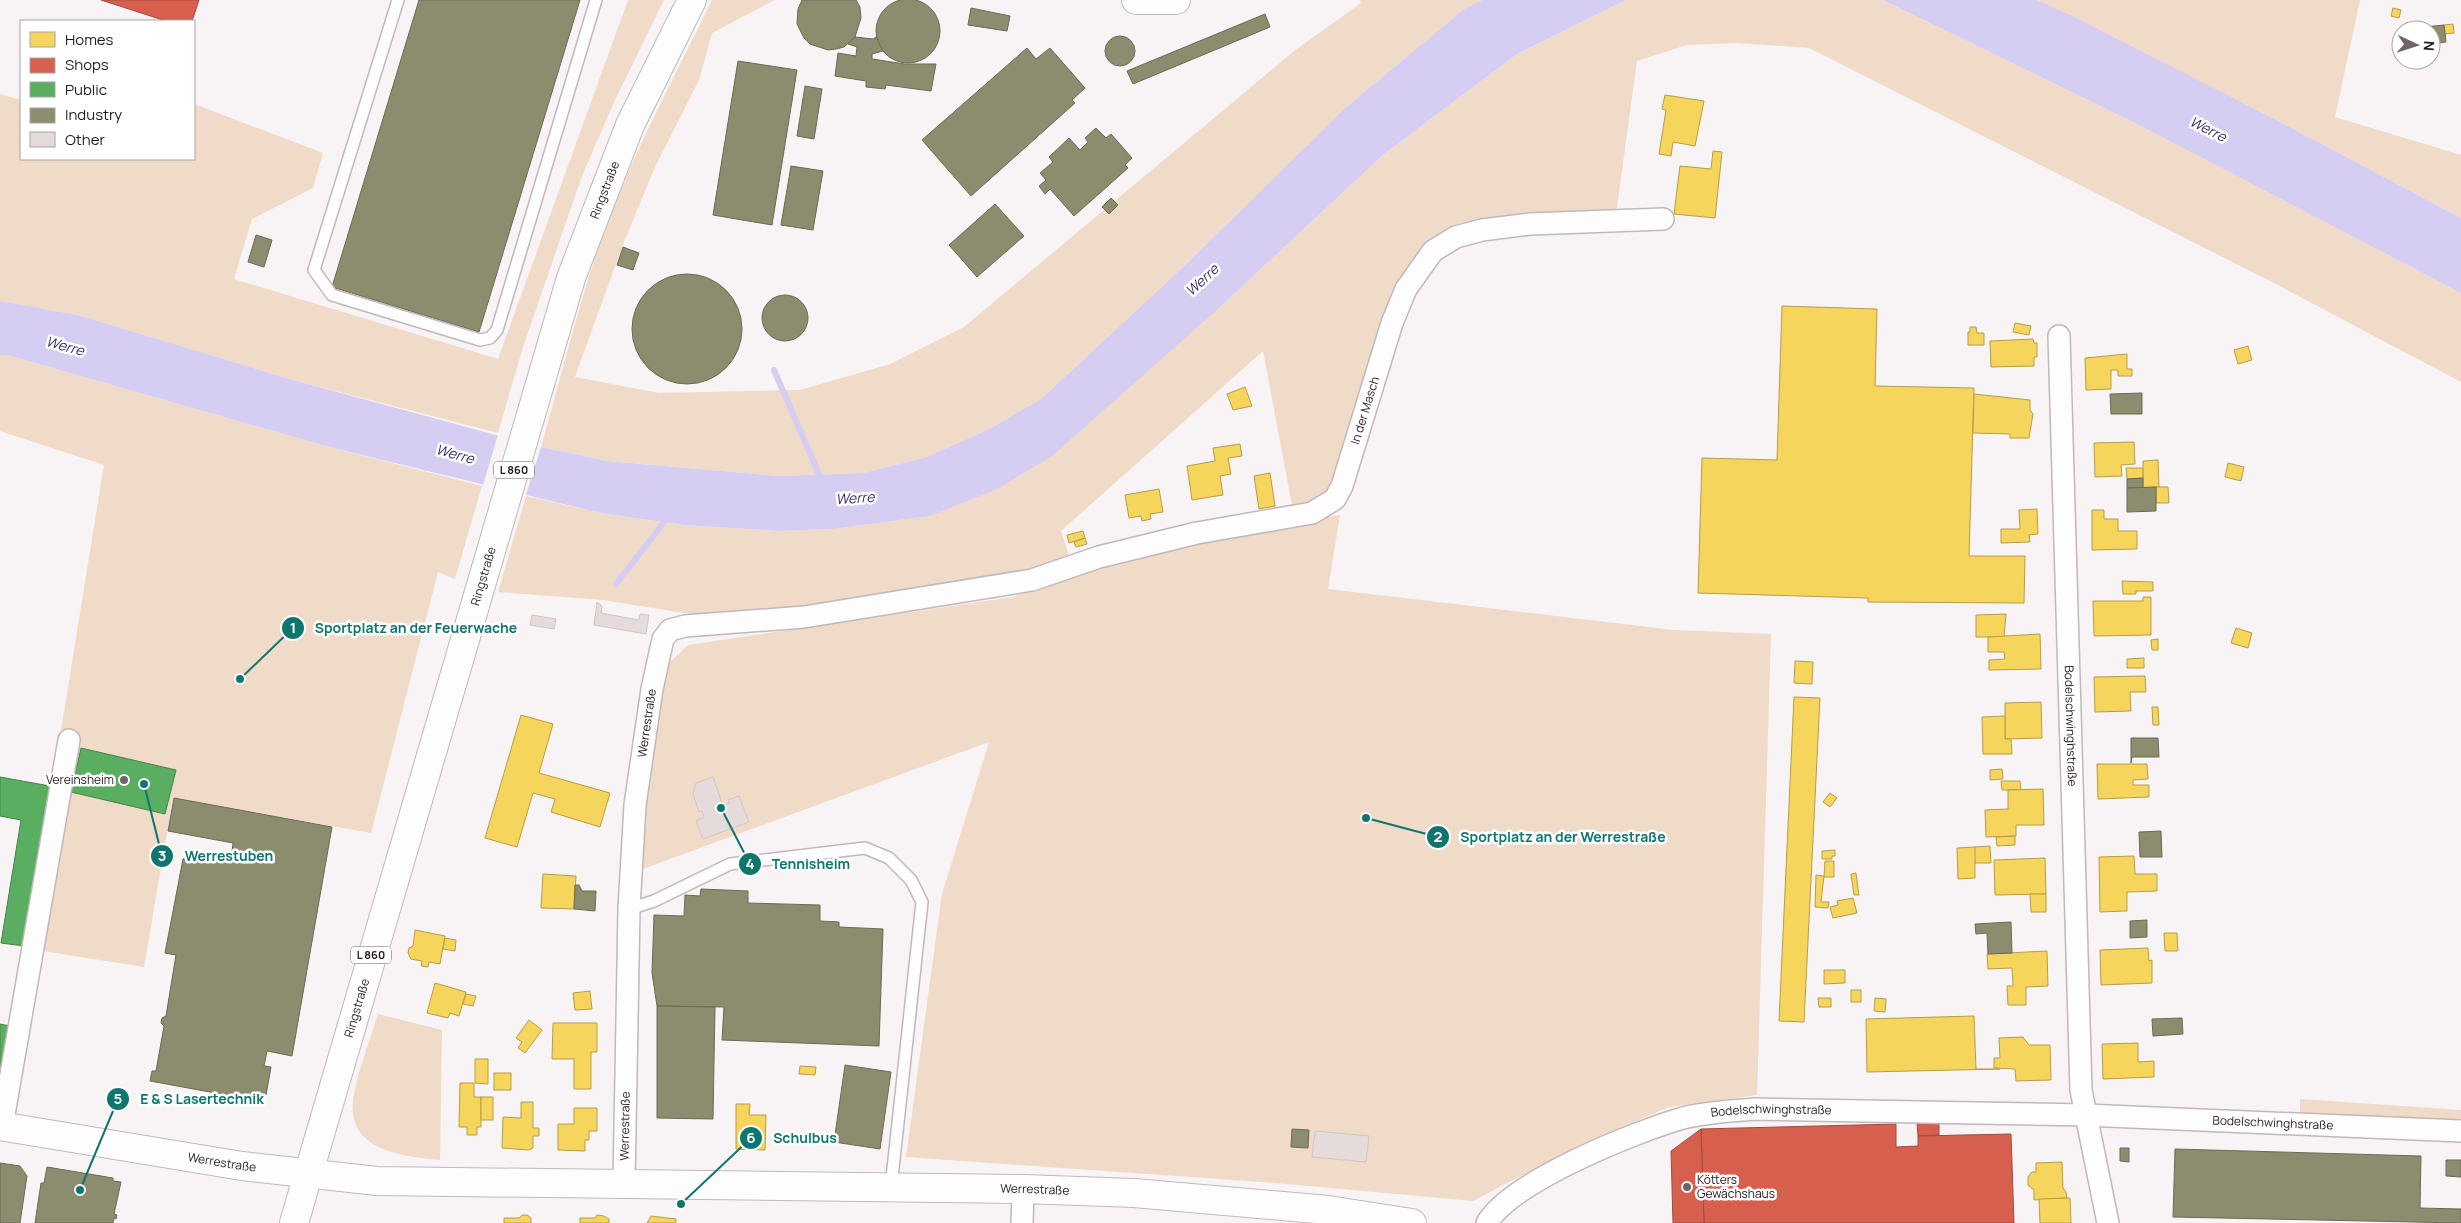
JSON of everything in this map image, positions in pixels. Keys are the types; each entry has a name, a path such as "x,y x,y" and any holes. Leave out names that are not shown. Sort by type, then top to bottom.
{"main road":[{"name":"Ringstraße","path":"294,1223 571,278 602,193 630,125 692,0"},
{"path":"1136,0 1176,0"},
{"name":"Werrestraße","path":"1,1126 196,1160 307,1175 377,1181 1023,1189 1230,1200 1328,1210 1412,1223"}],"street":[{"name":"In der Masch","path":"1032,580 1099,556 1197,533 1312,513 1331,503 1342,486 1392,323 1406,290 1433,251 1456,237 1482,230 1530,224 1663,219"},
{"name":"Bodelschwinghstraße","path":"2060,336 2081,1090 2108,1223"},
{"name":"Werrestraße","path":"624,1184 629,909 635,806 652,689 663,639 670,630 685,626 804,617 1032,580"},
{"name":"Werrestraße","path":"1,1126 69,740"},
{"name":"Bodelschwinghstraße","path":"1487,1223 1492,1216 1519,1192 1602,1147 1684,1118 1719,1112 1755,1109 2085,1115 2461,1131"},
{"path":"1022,1223 1023,1189"}],"lane":[{"path":"398,0 314,270 332,295 480,340 490,338 497,330 596,0"},
{"path":"629,909 654,901 730,864 801,854 865,848 889,858 911,880 922,902 891,1188"}],"shaded area":[{"path":"628,0 664,0 615,100 582,176 523,347 498,433 293,380 78,315 0,301 0,94 20,100 20,160 195,160 195,104 323,153 313,188 252,219 234,279 498,359"},
{"path":"712,0 775,0 712,33 699,80 655,167 622,247 575,377 659,393 800,390 890,364 964,327 1294,51 1361,3 1360,0 1482,0 1464,9 1344,109 1181,269 1041,399 991,428 927,457 863,473 779,476 608,461 541,447 584,293 615,203 650,126"},
{"path":"1626,0 1883,0 2133,122 2461,293 2461,382 2272,282 1809,48 1737,43 1687,45 1637,61 1616,214 1434,245 1327,501 1293,511 1263,351 1061,531 1070,558 1002,580 903,597 715,618 603,600 498,592 526,496 600,513 684,525 778,531 833,529 930,516 1220,307 1383,155 1517,54"},
{"path":"2037,0 2360,0 2335,117 2461,155 2461,218 2284,124"},
{"path":"0,355 7,355 329,447 482,486 455,579 438,572 371,833 173,798 144,967 43,951 52,786 104,465 0,431"},
{"path":"1340,515 1328,589 1674,630 1771,634 1757,1095 1669,1107 1584,1143 1473,1201 1275,1183 906,1157 942,894 989,742 640,870 645,804 666,666 688,645 1013,597 1078,569 1194,538"},
{"path":"378,1014 442,1030 440,1160 400,1154 374,1145 364,1137 357,1126 353,1113 355,1091"},
{"path":"2300,1099 2461,1110 2461,1141 2300,1134"}],"water":[{"name":"Werre","path":"1482,0 1626,0 1517,54 1383,155 1220,307 1052,456 997,489 930,516 833,529 778,531 684,525 600,513 329,447 7,355 0,355 0,301 78,315 293,380 541,447 608,461 779,476 863,473 927,457 991,428 1041,399 1181,269 1344,109 1464,9"},
{"name":"Werre","path":"1883,0 2037,0 2072,16 2284,124 2461,218 2461,293 2133,122"}],"pier":[{"path":"499,431 542,444 525,498 482,489"}],"building: Homes":[{"path":"2393,8 2401,10 2399,18 2391,16"},
{"path":"2453,24 2454,33 2445,34 2444,25"},
{"path":"1665,95 1704,101 1695,146 1673,142 1671,156 1659,154 1666,110 1662,109"},
{"path":"1713,151 1722,152 1715,218 1674,214 1680,166 1711,169"},
{"path":"1782,306 1877,309 1875,386 1974,388 1969,556 2025,556 2024,603 1868,602 1868,598 1698,593 1702,458 1777,460"},
{"path":"2015,323 2031,326 2029,335 2013,332"},
{"path":"1970,327 1976,327 1977,333 1984,333 1984,345 1968,345"},
{"path":"2033,339 2034,343 2037,343 2037,357 2034,357 2034,366 1991,367 1990,341"},
{"path":"2248,346 2252,360 2238,364 2234,350"},
{"path":"2127,354 2127,369 2132,369 2132,376 2118,376 2118,370 2111,370 2111,389 2086,390 2085,358"},
{"path":"1245,387 1252,406 1233,410 1227,394"},
{"path":"1974,394 2030,400 2030,410 2033,414 2029,438 2010,438 2010,434 1973,433"},
{"path":"2134,442 2135,464 2121,465 2122,476 2095,477 2094,443"},
{"path":"1240,444 1242,456 1228,458 1231,474 1220,476 1223,495 1192,500 1187,466 1215,461 1213,448"},
{"path":"2158,460 2159,487 2143,488 2143,461"},
{"path":"2228,463 2244,467 2241,481 2225,477"},
{"path":"2126,468 2143,468 2143,478 2127,479"},
{"path":"1270,473 1275,506 1259,509 1254,476"},
{"path":"2156,487 2168,487 2169,503 2156,503"},
{"path":"1159,489 1163,512 1150,514 1151,519 1142,521 1141,516 1129,518 1125,495"},
{"path":"2037,509 2038,534 2029,535 2030,542 2001,543 2001,529 2020,529 2019,510"},
{"path":"2092,510 2104,510 2104,519 2118,519 2118,531 2137,531 2137,549 2092,550"},
{"path":"1083,531 1085,538 1069,543 1067,535"},
{"path":"1085,538 1087,544 1076,547 1074,542"},
{"path":"2122,581 2153,582 2153,591 2136,591 2136,594 2123,594"},
{"path":"2143,597 2151,597 2151,635 2094,636 2093,601 2143,601"},
{"path":"2006,614 2004,637 1976,637 1976,615"},
{"path":"2236,628 2252,633 2248,648 2231,643"},
{"path":"2040,634 2041,669 1989,670 1989,660 2005,659 2004,652 1988,652 1988,637"},
{"path":"2158,639 2158,650 2152,650 2151,640"},
{"path":"2144,658 2144,668 2127,668 2127,659"},
{"path":"1795,661 1813,662 1812,684 1794,683"},
{"path":"2145,676 2146,692 2130,692 2131,711 2095,712 2094,677"},
{"path":"1794,697 1820,698 1804,1022 1779,1021"},
{"path":"2041,702 2042,738 2005,739 2005,703"},
{"path":"2152,707 2158,707 2159,725 2153,725"},
{"path":"521,715 553,724 539,773 610,793 600,827 551,812 555,799 533,793 517,847 485,838"},
{"path":"2005,716 2005,739 2011,739 2012,754 1983,754 1982,717"},
{"path":"2097,764 2147,764 2148,779 2133,780 2133,785 2149,785 2149,797 2098,799"},
{"path":"2002,769 2003,779 1990,780 1990,770"},
{"path":"2001,781 2020,781 2021,790 2002,790"},
{"path":"2043,789 2044,825 2016,825 2016,836 1986,837 1985,810 2008,809 2008,790"},
{"path":"1830,793 1837,798 1830,807 1823,802"},
{"path":"2015,836 2015,845 1997,846 1996,837"},
{"path":"1990,846 1991,863 1975,863 1974,847"},
{"path":"1975,847 1975,878 1958,879 1957,848"},
{"path":"1835,850 1835,856 1832,856 1832,859 1822,859 1822,851"},
{"path":"2134,856 2135,874 2157,874 2157,891 2127,892 2127,911 2100,912 2099,857"},
{"path":"2045,858 2046,894 1995,895 1994,860"},
{"path":"1825,861 1834,861 1834,877 1824,877"},
{"path":"1856,873 1859,895 1854,895 1851,874"},
{"path":"543,874 576,876 574,909 541,908"},
{"path":"1816,875 1824,876 1821,902 1829,902 1828,908 1815,907"},
{"path":"2030,894 2046,894 2046,912 2031,912"},
{"path":"1853,898 1857,913 1833,918 1830,907 1838,905 1837,901"},
{"path":"415,930 445,936 440,964 429,962 428,967 421,966 422,961 411,959 408,953 409,948 413,946"},
{"path":"2164,933 2177,933 2178,951 2165,951"},
{"path":"445,938 456,940 455,951 443,949"},
{"path":"2148,948 2149,961 2152,960 2152,983 2101,985 2100,950"},
{"path":"2047,951 2048,986 2026,987 2026,1005 2008,1005 2007,986 2013,986 2012,968 1988,969 1987,954"},
{"path":"1824,970 1845,970 1845,983 1824,984"},
{"path":"435,983 466,992 459,1016 450,1013 448,1018 427,1013"},
{"path":"1851,990 1861,990 1861,1002 1851,1002"},
{"path":"590,991 592,1009 575,1010 573,993"},
{"path":"466,994 476,996 473,1006 463,1004"},
{"path":"1818,998 1831,998 1831,1007 1819,1007"},
{"path":"1875,998 1886,999 1885,1012 1874,1011"},
{"path":"1974,1016 1976,1069 2000,1069 1867,1072 1866,1019"},
{"path":"529,1020 542,1030 525,1053 518,1048 522,1042 516,1038"},
{"path":"553,1023 597,1023 597,1052 591,1052 591,1089 574,1089 574,1059 552,1059"},
{"path":"2023,1037 2029,1045 2050,1045 2051,1080 2016,1081 2015,1069 1994,1068 1994,1058 2000,1058 1999,1038"},
{"path":"2138,1043 2138,1062 2154,1061 2154,1077 2103,1079 2102,1044"},
{"path":"475,1059 488,1059 488,1084 475,1083"},
{"path":"800,1066 816,1067 815,1075 799,1074"},
{"path":"494,1073 511,1073 511,1090 494,1090"},
{"path":"460,1083 474,1083 474,1097 481,1097 481,1127 477,1127 477,1135 467,1135 467,1127 459,1127"},
{"path":"481,1097 493,1097 493,1120 481,1120"},
{"path":"521,1102 533,1102 533,1128 539,1128 539,1136 533,1136 533,1148 529,1150 502,1148 503,1117 521,1118"},
{"path":"736,1104 750,1104 749,1115 766,1115 765,1150 736,1149"},
{"path":"574,1108 597,1108 597,1131 589,1131 589,1140 585,1140 585,1151 558,1150 558,1124 574,1124"},
{"path":"2062,1162 2063,1188 2067,1198 2034,1200 2034,1190 2028,1185 2028,1177 2032,1172 2036,1172 2036,1163"},
{"path":"2070,1198 2071,1223 2040,1223 2039,1199"},
{"path":"522,1215 527,1215 531,1218 531,1223 504,1223 504,1218 519,1218"},
{"path":"597,1215 609,1219 609,1223 580,1223 580,1218 595,1218"},
{"path":"651,1216 676,1219 676,1223 647,1223"}],"building: Shops":[{"path":"101,0 199,0 192,20 163,20"},
{"path":"1939,1122 1939,1135 1918,1136 1917,1123"},
{"path":"1896,1124 1896,1147 1918,1146 1918,1136 2011,1134 2014,1223 1704,1223 1701,1129"},
{"name":"Kötters Gewächshaus","path":"1701,1129 1704,1223 1673,1223 1671,1151"}],"building: Public":[{"name":"Vereinsheim","path":"81,748 176,770 165,814 71,792"},
{"path":"0,777 50,786 24,946 1,943 21,820 0,816"},
{"path":"0,1024 10,1026 2,1075 0,1074"}],"building: Industry":[{"path":"908,-1 920,1 931,8 938,19 940,31 938,43 931,54 920,61 908,63 896,61 885,54 878,43 876,31 878,19 885,8 896,1"},
{"path":"419,0 580,0 479,332 332,287"},
{"path":"802,0 856,0 860,7 861,18 855,37 844,47 836,49 828,50 810,44 804,38 797,24 798,9"},
{"path":"971,8 1010,16 1007,31 968,25"},
{"path":"1265,14 1270,27 1133,84 1127,71"},
{"path":"2441,25 2444,25 2446,42 2441,43"},
{"path":"1120,36 1126,37 1134,45 1134,57 1126,65 1120,66 1114,65 1106,57 1105,51 1106,45 1114,37"},
{"path":"855,37 873,39 876,37 883,51 872,54 872,59 905,64 936,64 931,91 886,85 885,89 866,87 866,81 835,76 838,53 856,56 857,47 848,44"},
{"path":"1027,48 1036,59 1050,48 1085,88 1072,100 1075,103 971,196 922,140"},
{"path":"738,61 797,70 772,225 713,215"},
{"path":"805,86 822,89 814,139 797,136"},
{"path":"1096,128 1106,138 1111,134 1132,158 1125,165 1128,168 1074,216 1050,189 1045,194 1039,186 1046,180 1040,173 1053,162 1049,157 1069,138 1080,150 1088,142 1085,138"},
{"path":"791,166 823,171 813,230 781,225"},
{"path":"1111,198 1118,205 1109,214 1102,207"},
{"path":"995,204 1024,236 977,277 949,245"},
{"path":"256,235 272,240 264,267 248,262"},
{"path":"623,247 639,253 633,270 617,265"},
{"path":"687,274 708,278 726,290 738,308 742,329 738,350 726,368 708,380 687,384 666,380 648,368 636,350 632,329 636,308 648,290 666,278"},
{"path":"790,295 802,301 807,309 807,327 802,335 794,340 780,341 768,335 763,327 762,313 768,301 776,296"},
{"path":"2142,393 2142,414 2111,414 2110,394"},
{"path":"2143,478 2143,488 2127,488 2127,479"},
{"path":"2156,487 2156,511 2127,512 2127,488"},
{"path":"2131,738 2158,738 2159,757 2132,757 2131,763"},
{"path":"174,798 332,827 292,1056 267,1051 264,1066 271,1067 266,1095 260,1094 259,1101 150,1081 152,1071 156,1071 164,1026 161,1023 162,1018 166,1016 176,955 165,953 183,859 190,854 231,861 233,843 168,831"},
{"path":"2161,831 2162,857 2140,857 2139,832"},
{"path":"575,885 579,885 582,891 596,891 595,911 574,909"},
{"path":"701,889 748,891 748,903 820,905 820,921 839,922 839,927 883,929 879,1046 722,1040 724,1007 657,1006 652,973 654,915 684,916 685,895 700,896"},
{"path":"2147,920 2147,937 2130,938 2130,921"},
{"path":"2011,922 2012,953 1988,954 1987,933 1976,934 1975,924"},
{"path":"657,1006 715,1007 713,1119 657,1118"},
{"path":"2182,1018 2183,1034 2153,1036 2152,1019"},
{"path":"845,1065 891,1072 880,1149 834,1142"},
{"path":"1292,1129 1309,1130 1308,1148 1291,1147"},
{"path":"2120,1148 2129,1148 2129,1162 2120,1161"},
{"path":"2175,1149 2421,1156 2420,1208 2461,1209 2461,1223 2173,1217"},
{"path":"2446,1160 2461,1160 2461,1177 2446,1176"},
{"path":"0,1163 20,1166 27,1176 20,1223 0,1223"},
{"path":"47,1167 113,1178 113,1181 121,1182 114,1214 117,1215 113,1223 35,1223 41,1183 44,1183"}],"building: Other":[{"path":"597,602 602,606 601,613 639,620 640,614 649,615 646,634 594,625"},
{"path":"532,615 556,619 554,629 530,625"},
{"path":"713,777 723,806 730,803 728,800 739,796 749,822 703,839 696,821 704,817 702,811 699,812 693,794 696,783"},
{"path":"1315,1131 1369,1136 1366,1162 1312,1157"}],"waterway":[{"path":"774,370 822,481"},
{"path":"616,584 669,516"}],"place":[{"name":"Sportplatz an der Feuerwache","path":"240,679"},
{"name":"Vereinsheim","path":"124,780"},
{"name":"Werrestuben","path":"144,784"},
{"name":"Tennisheim","path":"721,808"},
{"name":"Sportplatz an der Werrestraße","path":"1366,818"},
{"name":"Kötters Gewächshaus","path":"1687,1187"},
{"name":"E & S Lasertechnik","path":"80,1190"},
{"name":"Schulbus","path":"681,1204"}]}
